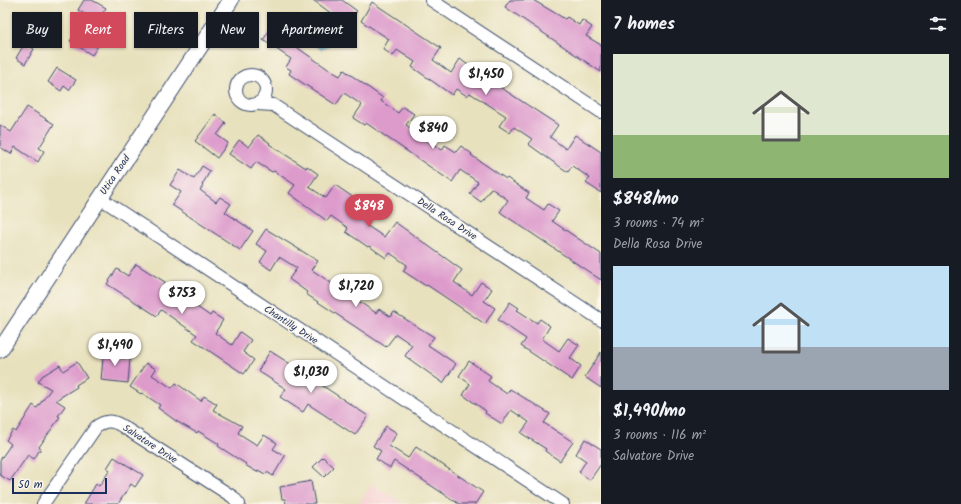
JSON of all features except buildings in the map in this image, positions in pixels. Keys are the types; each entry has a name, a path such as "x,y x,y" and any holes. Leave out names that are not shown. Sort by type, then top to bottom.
{"street":[{"name":"Utica Road","path":"0,350 231,0"},
{"path":"431,0 601,112"},
{"path":"248,75 258,76 265,83 266,88 273,104 247,105 239,99 236,90 239,80 248,75"},
{"path":"256,104 264,98 266,88"},
{"name":"Della Rosa Drive","path":"273,104 601,320"},
{"name":"Chantilly Drive","path":"100,198 563,504"},
{"name":"Salvatore Drive","path":"43,504 96,427 105,422 111,421 122,426 233,497 239,504"}],"shaded area":[{"path":"372,484 404,504 359,504"}]}
